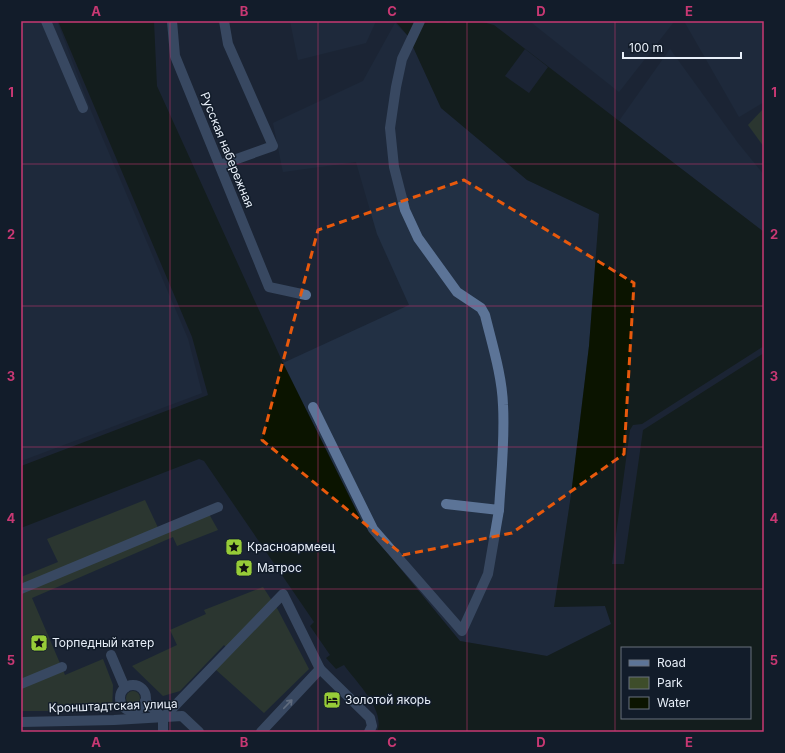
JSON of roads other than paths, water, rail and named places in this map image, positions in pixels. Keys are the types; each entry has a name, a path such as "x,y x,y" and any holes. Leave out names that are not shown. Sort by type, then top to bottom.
{"street":[{"path":"46,21 83,108"},
{"name":"Русская набережная","path":"172,21 175,56 269,287 306,295"},
{"path":"220,165 273,146 228,44 224,21"},
{"path":"313,407 373,529 462,631 488,574 499,510 503,441 503,405 501,387 485,315 481,308 458,292 418,238 405,210 394,167 390,128 399,73 408,46 420,21"},
{"path":"446,504 499,510"},
{"path":"21,589 218,507"},
{"path":"163,732 163,718 283,594 320,669 370,718 372,726 369,732"},
{"path":"111,655 125,688"},
{"path":"21,684 62,667"},
{"path":"261,732 320,669"},
{"path":"132,685 141,686 145,694 145,701 140,708 129,715 121,702 121,694 125,688 132,685"},
{"path":"145,701 163,718"},
{"name":"Кронштадтская улица","path":"21,722 129,715 163,718 182,716 199,732"}],"water":[{"path":"58,21 154,21 157,86 283,363 362,522 460,641 547,656 611,624 605,606 554,607 571,495 589,346 599,214 527,180 441,108 408,36 395,21 441,21 448,23 451,21 479,21 494,25 764,232 764,732 377,732 379,724 374,706 344,665 336,669 326,658 330,655 310,626 314,622 204,461 199,459 21,528 21,466 208,395 192,337"}],"place":[{"name":"Красноармеец","path":"234,547"},
{"name":"Матрос","path":"244,568"},
{"name":"Торпедный катер","path":"39,643"},
{"name":"Золотой якорь","path":"332,700"}]}
